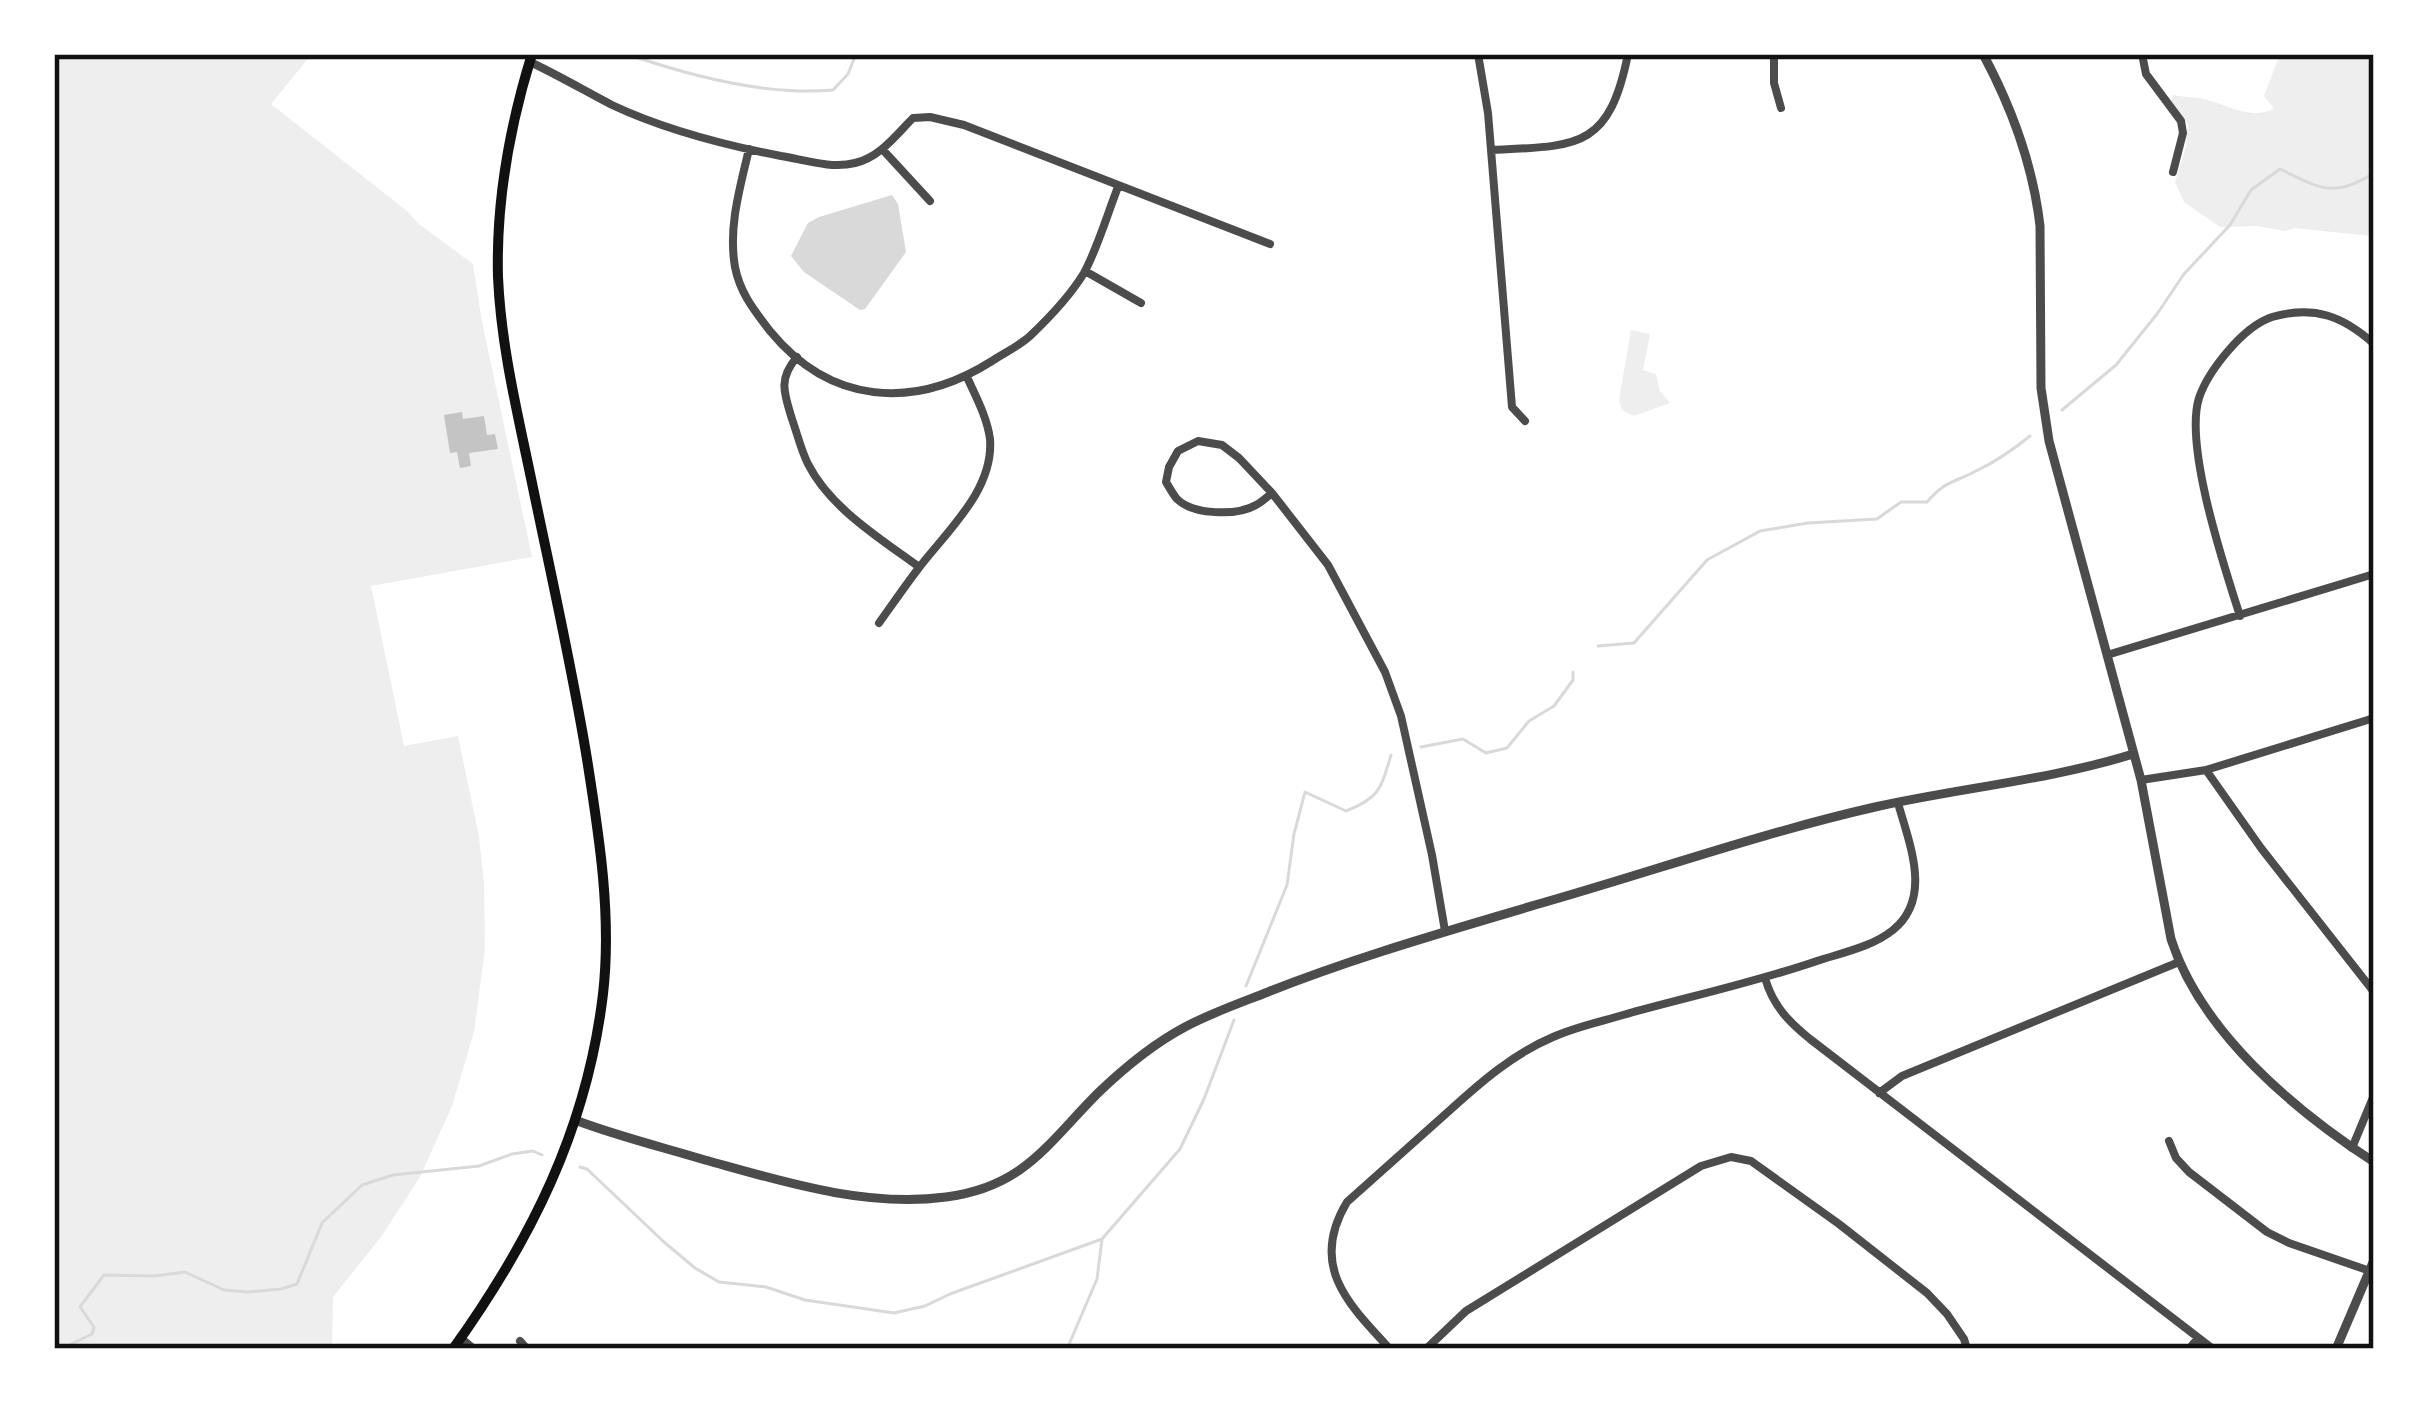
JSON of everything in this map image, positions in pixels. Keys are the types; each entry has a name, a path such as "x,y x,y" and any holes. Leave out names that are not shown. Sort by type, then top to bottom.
{"main road":[{"path":"453,1349 507,1270 556,1174 575,1120 603,994 601,857 581,727 511,379 498,276 507,160 531,58"}],"street":[{"path":"1478,54 1492,150 1512,407 1525,421"},
{"path":"1492,150 1576,141 1598,128 1612,109 1628,54"},
{"path":"1774,54 1774,83 1781,108"},
{"path":"1983,54 2014,122 2037,199 2045,415 2140,780 2171,940 2222,1034 2302,1107 2374,1162"},
{"path":"2142,54 2146,74 2181,121 2183,134 2173,172"},
{"path":"531,58 653,122 707,140 829,165 856,163 883,150 913,118 964,125 1270,244"},
{"path":"749,149 732,243 746,301 782,344 820,376 849,389 883,394 918,392 967,376 1027,339 1085,271 1118,187"},
{"path":"883,150 930,202"},
{"path":"1085,271 1142,303"},
{"path":"2240,616 2198,464 2194,430 2198,399 2213,369 2240,337 2265,319 2293,312 2316,313 2345,321 2374,344"},
{"path":"796,357 783,382 808,464 842,507 919,567"},
{"path":"879,622 982,483 990,442 967,376"},
{"path":"1272,493 1252,508 1200,510 1175,497 1166,482 1168,467 1178,451 1198,441 1222,445 1272,493 1328,565 1402,716 1445,931"},
{"path":"2107,655 2374,574"},
{"path":"2140,780 2206,770 2374,718"},
{"path":"575,1120 812,1188 919,1199 973,1192 1022,1170 1043,1154 1118,1075 1183,1028 1308,977 1384,949 1695,856 1898,802 2133,754"},
{"path":"2206,770 2374,992"},
{"path":"1390,1349 1342,1294 1333,1272 1334,1224 1347,1202 1492,1073 1526,1049 1591,1024 1765,978 1866,945 1894,929 1910,908 1917,884 1898,802"},
{"path":"1879,1093 1902,1076 2179,962"},
{"path":"1765,978 1784,1018 2213,1349"},
{"path":"2352,1148 2374,1095"},
{"path":"2169,1142 2189,1172 2267,1232 2288,1243 2372,1266 2336,1349"},
{"path":"1426,1349 1485,1299 1701,1166 1731,1157 1751,1161 1927,1293 1947,1314 1967,1349"},
{"path":"461,1338 474,1349"},
{"path":"2189,1349 2198,1338"}],"shaded area":[{"path":"54,54 312,54 271,104 473,264 532,557 371,586 404,746 458,736 479,837 485,949 474,1032 452,1106 420,1177 381,1237 333,1297 332,1349 54,1349"},
{"path":"2280,54 2374,54 2374,240 2294,228 2220,227 2184,202 2175,182 2188,124 2170,103 2173,95 2247,112 2274,109 2264,96"},
{"path":"892,195 898,204 906,252 860,310 804,272 791,256 808,223"},
{"path":"1631,330 1650,334 1643,370 1656,374 1660,391 1670,403 1634,416 1622,410 1619,400"}],"building":[{"path":"462,412 463,419 484,416 487,435 495,434 498,449 469,453 471,466 460,468 457,452 450,453 444,415"}],"waterway":[{"path":"627,54 728,82 807,91 833,90 848,74 856,54"},
{"path":"2062,410 2116,365 2184,274 2230,225 2251,190 2280,169 2327,188 2348,186 2374,173"},
{"path":"1598,646 1634,643 1707,560 1760,531 1877,519 1901,502 1927,502 1945,486 1992,463 2030,436"},
{"path":"1421,747 1463,739 1486,753 1507,748 1529,721 1554,706 1573,680 1573,672"},
{"path":"1246,986 1287,885 1305,792 1346,811 1378,790 1391,755"},
{"path":"1067,1349 1097,1279 1102,1239 1180,1149 1234,1020"},
{"path":"61,1349 92,1334 94,1327 80,1307 104,1275 185,1272 224,1290 281,1289 297,1284 322,1223 362,1185 393,1175 479,1166 512,1154 533,1151 542,1155"},
{"path":"580,1167 695,1268 719,1282 894,1313 925,1306 1102,1239"}]}
